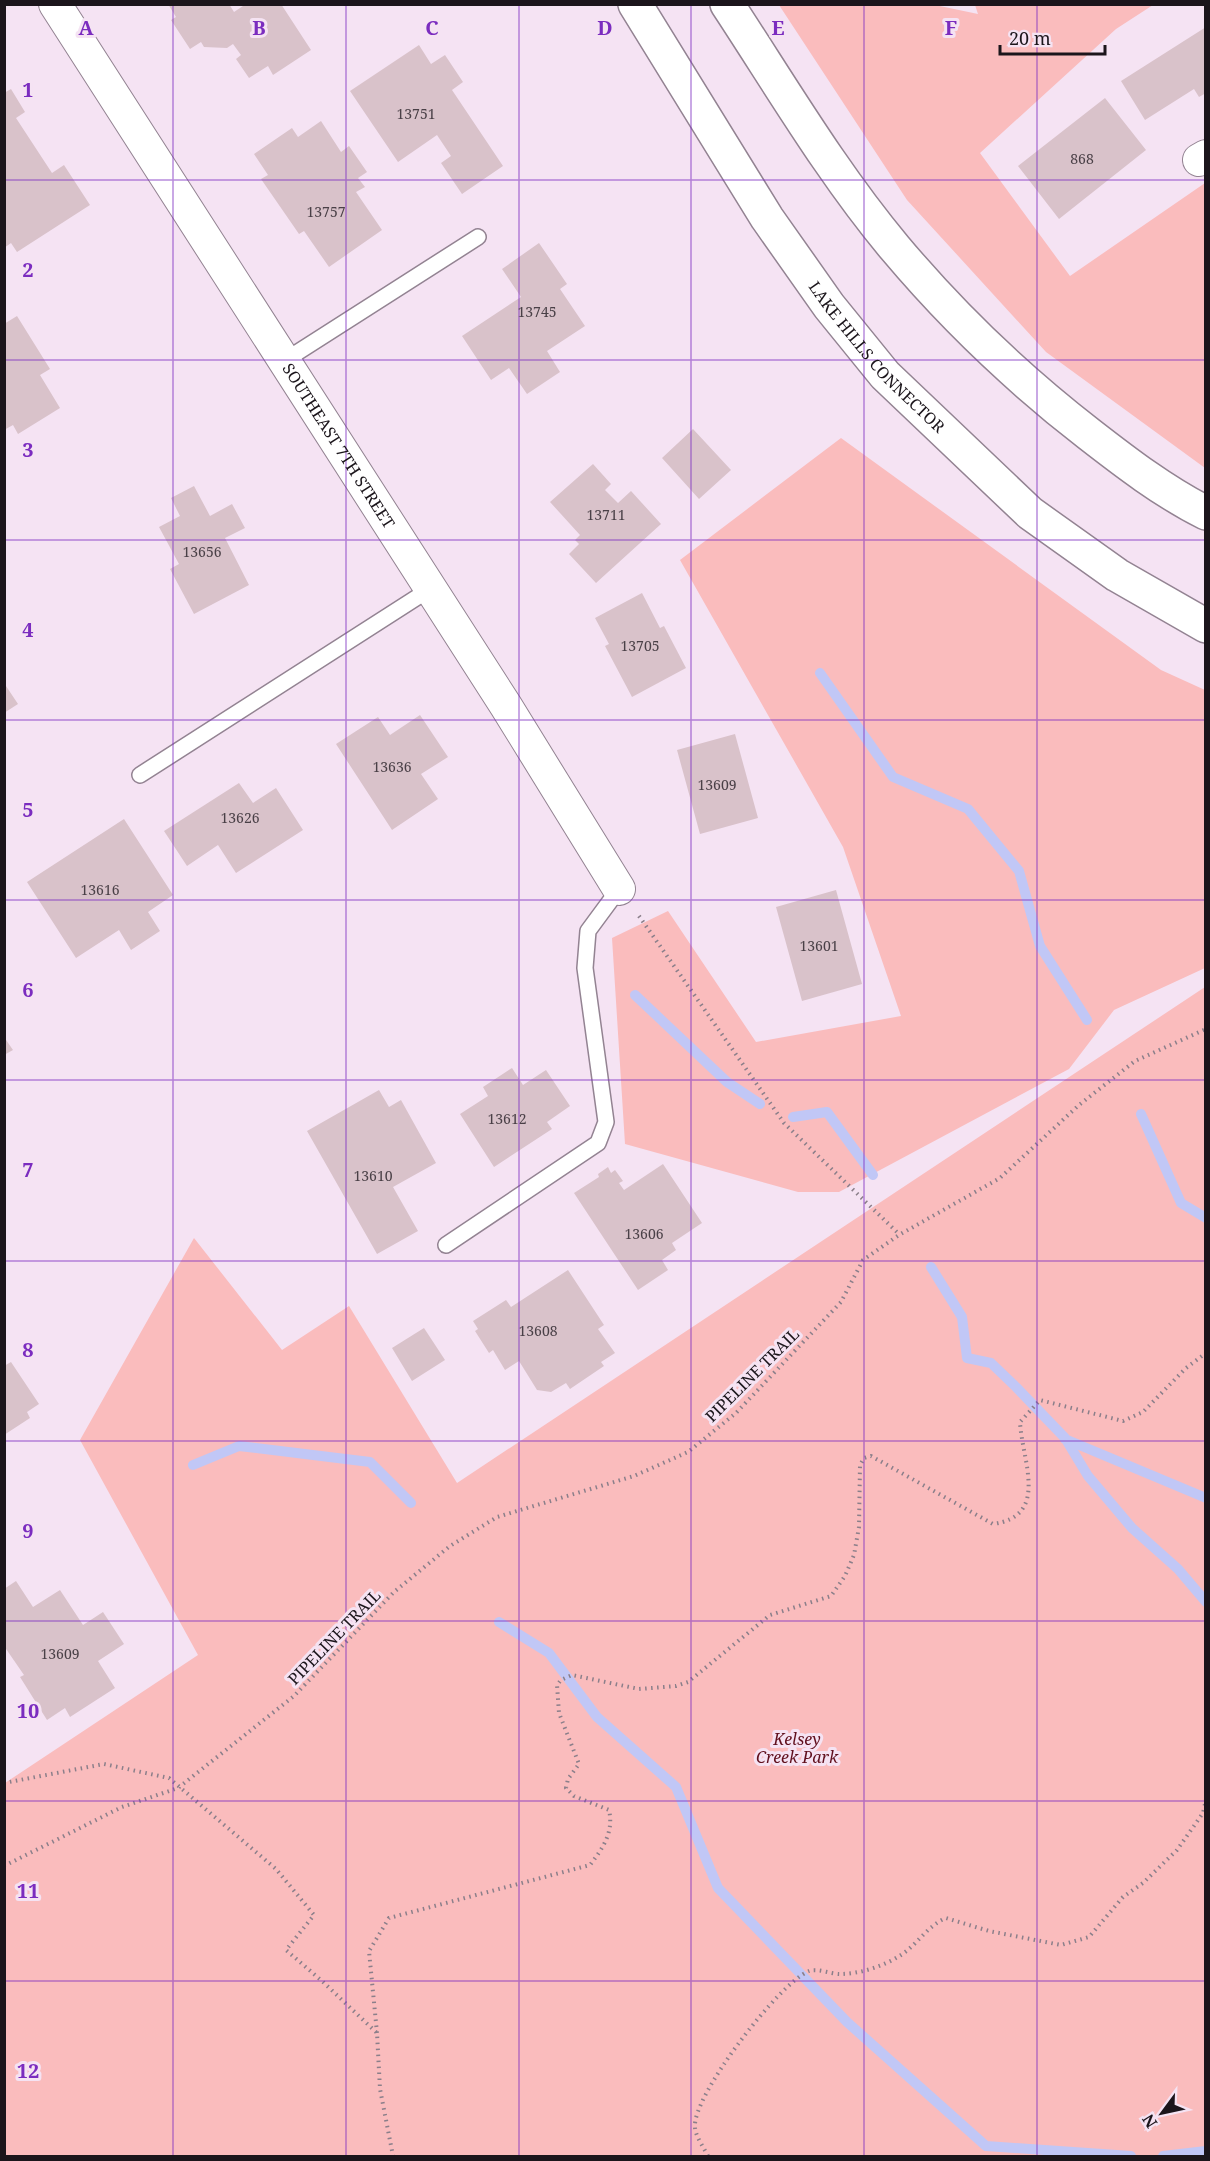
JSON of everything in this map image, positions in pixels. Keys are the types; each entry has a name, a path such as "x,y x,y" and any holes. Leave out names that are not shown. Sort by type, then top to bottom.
{"main road":[{"name":"LAKE HILLS CONNECTOR","path":"635,4 767,219 829,306 885,375 1030,513 1117,575 1206,626"},
{"path":"727,4 832,162 894,247 952,312 1038,394 1126,463 1206,513"}],"street":[{"name":"SOUTHEAST 7TH STREET","path":"55,4 620,889"}],"lane":[{"path":"284,361 478,237"},
{"path":"140,775 430,589"},
{"path":"446,1245 598,1143 606,1122 585,968 588,931 620,889"}],"path":[{"path":"620,889 784,1123 899,1235"},
{"name":"PIPELINE TRAIL","path":"4,1866 122,1807 178,1788 294,1696 394,1592 450,1546 497,1516 634,1476 688,1452 736,1413 841,1302 863,1260 899,1235 1000,1178 1080,1105 1135,1061 1206,1029"},
{"path":"393,2157 380,2089 369,1951 388,1918 590,1865 606,1844 611,1819 609,1810 574,1796 566,1788 572,1771 579,1764 559,1713 557,1685 561,1680 572,1675 639,1689 676,1686 688,1682 770,1615 831,1596 845,1576 854,1555 859,1527 860,1465 864,1458 871,1456 938,1491 993,1524 1018,1516 1029,1501 1020,1422 1040,1400 1124,1421 1143,1412 1186,1368 1206,1353"},
{"path":"4,1783 104,1764 169,1778 178,1788 240,1836 276,1869 314,1915 286,1950 322,1980 377,2033"},
{"path":"708,2157 694,2128 697,2113 711,2081 723,2069 742,2035 797,1978 810,1970 841,1974 866,1971 902,1955 933,1924 946,1918 988,1931 1061,1945 1089,1937 1123,1897 1143,1883 1177,1850 1203,1813 1206,1799"}],"green space":[{"path":"779,5 935,5 978,14 975,5 1153,5 1116,29 980,153 1070,276 1205,183 1205,468 1046,352 907,200"},
{"path":"841,438 1161,670 1205,690 1205,968 1114,1010 1069,1069 839,1192 798,1192 625,1144 612,938 668,911 756,1042 901,1016 843,847 680,560"},
{"name":"Kelsey Creek Park","path":"1205,987 1205,2156 5,2156 5,1783 198,1655 80,1440 194,1238 282,1350 349,1306 457,1483"}],"building":[{"path":"168,4 229,4 234,12 246,4 281,4 311,50 273,75 268,66 249,78 236,59 241,55 233,44 227,48 204,47 201,42 190,49 171,20 176,17"},
{"path":"1206,27 1206,93 1199,97 1194,89 1145,120 1121,81"},
{"path":"419,45 431,64 445,55 463,82 452,90 503,166 462,194 441,163 451,156 437,135 398,162 350,91"},
{"path":"11,89 25,112 16,118 52,173 64,165 90,205 17,252 11,243 4,248 4,93"},
{"path":"1105,98 1146,150 1059,219 1018,166"},
{"path":"321,121 341,152 349,146 367,172 358,178 365,187 356,192 382,230 329,267 304,231 299,234 261,179 268,175 254,154 292,128 298,137"},
{"path":"539,243 567,284 560,289 585,326 547,351 560,372 527,394 509,368 491,380 462,336 521,297 502,269"},
{"path":"17,316 50,369 40,375 60,408 18,434 13,425 4,430 4,324"},
{"path":"693,429 731,470 699,499 662,458"},
{"path":"593,464 611,484 605,490 618,503 631,491 661,524 596,583 569,554 579,544 575,540 580,535 550,502"},
{"path":"194,486 210,516 232,504 245,528 225,538 249,585 194,614 170,569 179,564 159,527 180,516 171,498"},
{"path":"642,593 660,628 664,626 686,668 632,697 605,646 609,644 595,618"},
{"path":"4,683 18,704 4,713"},
{"path":"420,715 448,757 421,774 438,799 392,830 336,744 378,717 390,735"},
{"path":"735,734 758,818 700,834 677,750"},
{"path":"239,783 253,803 276,788 303,830 236,873 218,845 187,866 164,831"},
{"path":"124,819 173,895 148,912 160,931 131,950 119,930 76,958 27,882"},
{"path":"836,890 862,984 802,1001 776,907"},
{"path":"4,1037 13,1050 4,1055"},
{"path":"512,1068 523,1085 546,1070 570,1106 547,1122 552,1129 494,1167 460,1114 488,1096 483,1087"},
{"path":"379,1090 389,1107 401,1100 436,1163 393,1187 418,1231 377,1254 307,1131"},
{"path":"663,1164 702,1223 672,1243 676,1250 662,1260 668,1270 638,1290 574,1193 599,1177 598,1174 608,1167 611,1173 615,1170 623,1181 619,1183 624,1190"},
{"path":"568,1270 604,1325 598,1329 615,1353 601,1362 604,1366 570,1389 566,1383 551,1392 537,1390 519,1361 505,1370 493,1350 489,1353 475,1331 478,1329 473,1321 506,1300 511,1307"},
{"path":"424,1328 445,1360 412,1381 392,1348"},
{"path":"11,1362 39,1404 27,1412 30,1418 4,1435 4,1366"},
{"path":"16,1581 33,1607 60,1590 83,1625 103,1612 124,1644 98,1661 115,1688 70,1717 65,1708 47,1720 20,1677 24,1675 4,1646 4,1589"}],"waterway":[{"path":"820,673 893,777 968,809 1019,871 1040,946 1087,1020"},
{"path":"635,995 727,1082 760,1104"},
{"path":"793,1117 827,1112 873,1175"},
{"path":"1141,1114 1181,1203 1206,1218"},
{"path":"931,1267 962,1317 967,1358 991,1363 1016,1387 1065,1438 1088,1476 1132,1528 1178,1569 1206,1602"},
{"path":"1065,1439 1206,1498"},
{"path":"193,1465 239,1446 370,1462 411,1503"},
{"path":"499,1622 549,1653 597,1717 676,1787 718,1888 847,2022 986,2146 1131,2156"},
{"path":"1163,2156 1206,2151"}]}
